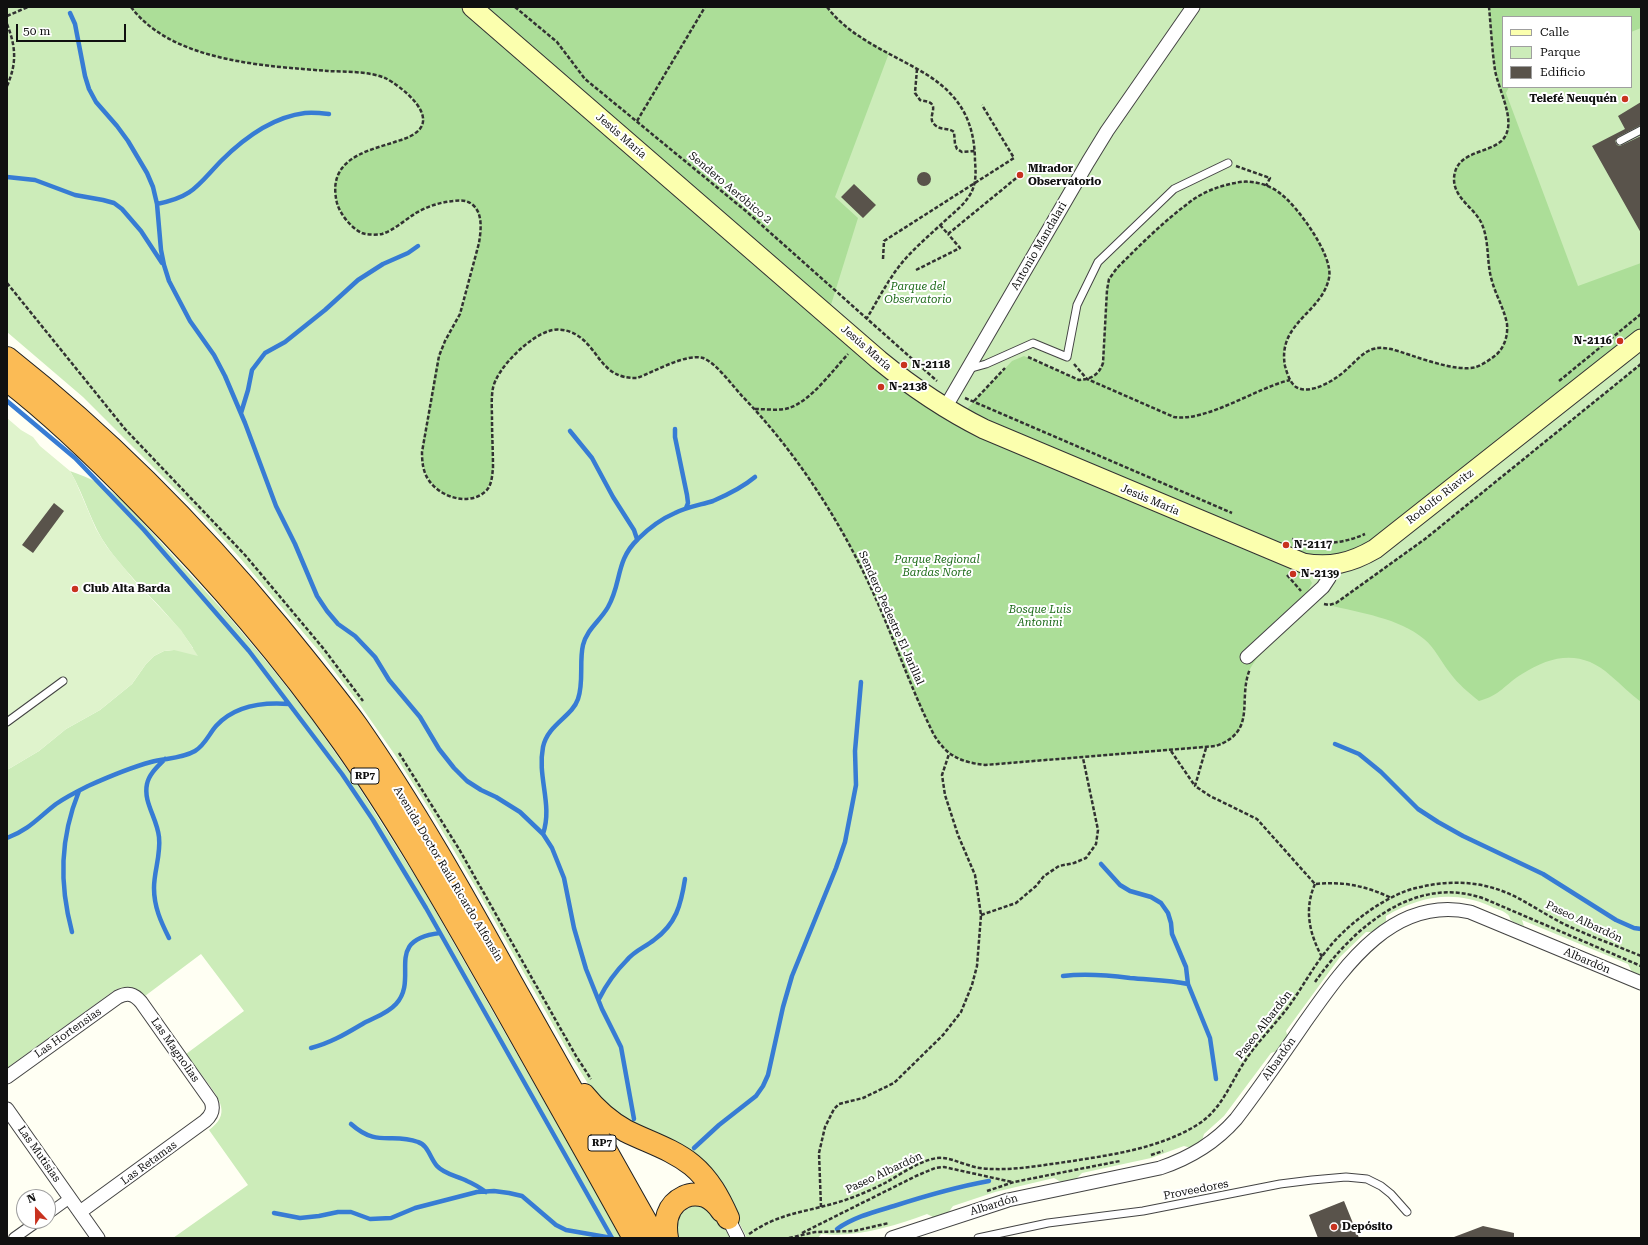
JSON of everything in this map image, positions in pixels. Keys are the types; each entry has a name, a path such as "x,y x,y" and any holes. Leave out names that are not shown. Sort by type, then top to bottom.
{"highway":[{"name":"Avenida Doctor Raúl Ricardo Alfonsín","path":"7,358 50,392 93,430 164,500 246,588 324,683 373,750 425,830 655,1238"},
{"name":"Avenida Doctor Raúl Ricardo Alfonsín","path":"7,380 105,468 192,557 260,634 343,742 401,830 448,908 634,1238"},
{"path":"548,1048 590,1102 608,1120 674,1152 697,1170 709,1182 728,1218"},
{"path":"667,1238 666,1222 672,1205 688,1196 697,1194 705,1196 713,1201 728,1218"}],"main road":[{"name":"Jesús María","path":"472,7 900,378 946,408 992,432 1292,560 1313,565 1334,565"},
{"name":"Rodolfo Riavitz","path":"1334,565 1353,560 1375,549 1641,339"}],"street":[{"name":"Antonio Mandalari","path":"946,408 1103,137 1193,7"},
{"path":"1249,662 1319,590 1326,582 1334,565"},
{"name":"Albardón","path":"892,1238 1008,1200 1160,1168 1181,1160 1200,1150 1220,1135 1236,1120 1333,982 1350,961 1376,937 1392,927 1418,915 1441,910 1470,912 1641,983"},
{"name":"Las Hortensias","path":"7,1077 118,997 131,994"},
{"name":"Las Magnolias","path":"131,994 141,1002 208,1097 212,1105 212,1110"},
{"name":"Las Retamas","path":"80,1212 205,1121 211,1114 212,1110"},
{"name":"Las Mutisias","path":"10,1118 98,1238"},
{"path":"56,1208 70,1198"},
{"path":"728,1218 744,1236"},
{"path":"14,1238 27,1229"}],"lane":[{"path":"1620,141 1641,130"},
{"path":"968,370 986,364 1033,343 1067,357 1077,305 1098,262 1174,189 1228,163"},
{"path":"7,722 63,681"},
{"name":"Proveedores","path":"978,1238 1048,1223 1143,1211 1280,1184 1346,1177 1367,1180 1381,1186 1391,1194 1407,1212"}],"path":[{"path":"7,16 28,7"},
{"name":"Sendero Pedestre El Jarillal","path":"131,7 150,26 165,37 185,46 244,63 270,67 360,73 382,77 396,84 415,102 422,116 423,123 419,130 406,138 375,148 352,159 342,167 334,184 338,206 343,216 352,227 362,233 381,234 417,213 441,202 463,200 470,203 475,206 481,222 481,232 460,314 445,341 439,356 422,452 422,462 428,480 442,493 451,497 468,498 485,491 490,485 493,468 492,397 495,379 507,363 527,344 550,330 565,330 580,337 603,364 620,376 629,378 637,378 689,358 704,358 754,409 781,441 808,478 847,541 876,599 928,723 940,746 949,754 960,760 985,765 1206,748 1225,743 1233,738 1239,731 1244,711 1249,662"},
{"name":"Sendero Aeróbico 2","path":"515,7 556,42 585,79 748,212 937,381"},
{"path":"637,121 705,7"},
{"path":"827,7 835,18 850,30 944,86 956,98 965,113 975,151 975,183 967,200 914,249 899,267 867,318"},
{"path":"1024,356 1079,380 1095,376 1101,370 1103,363 1107,290 1109,279 1117,268 1181,209 1197,197 1223,186 1238,182 1252,182 1266,186 1280,193 1291,202 1318,242 1329,264 1329,277 1325,288 1289,335 1285,346 1284,359 1290,380 1295,386 1301,389 1311,389 1334,379 1363,354 1372,349 1381,347 1464,369 1476,367 1490,360 1500,351 1507,339 1507,325 1504,310 1490,274 1485,231 1480,221 1458,194 1455,186 1456,169 1462,162 1469,156 1499,143 1506,136 1508,130 1507,113 1495,69 1489,7"},
{"path":"7,24 12,38 14,52 13,68 7,86"},
{"path":"917,69 915,93 920,100 928,102 934,108 931,117 934,125 952,130 954,132 955,147 959,151 975,151"},
{"path":"883,259 884,241 1014,158 982,105"},
{"path":"1228,163 1270,178 1266,186"},
{"path":"948,234 1020,175"},
{"path":"916,270 960,248 940,225"},
{"path":"1555,384 1641,314"},
{"path":"754,409 788,408 799,404 814,391 850,351"},
{"path":"1067,357 1087,379 1174,417 1184,418 1204,414 1290,380"},
{"path":"1009,364 974,402 1238,516"},
{"path":"1329,605 1336,603 1425,539 1641,364"},
{"path":"1287,537 1307,542 1336,543 1354,538 1370,531"},
{"path":"1196,786 1206,748"},
{"path":"1171,751 1196,786 1210,796 1257,819 1315,884"},
{"path":"820,1207 819,1153 825,1127 830,1114 840,1104 863,1098 894,1084 943,1035 960,1012 972,986 977,966 980,915 975,875 958,835 945,795 942,775 949,754"},
{"path":"980,915 1016,904 1036,886 1044,876 1059,866 1074,863 1086,858 1096,844 1098,830 1083,758"},
{"path":"1315,884 1330,882 1366,887 1392,898"},
{"name":"Paseo Albardón","path":"744,1236 776,1218 820,1207 862,1194 930,1160 951,1159 970,1166 991,1169 1031,1168 1144,1147 1187,1131 1204,1120 1217,1108 1228,1093 1248,1056 1290,1004 1322,957 1341,935 1370,912 1410,889 1430,885 1467,882 1482,884 1508,893 1560,922 1641,956"},
{"path":"1315,884 1310,895 1308,921 1316,946 1322,957"},
{"path":"1313,985 1334,957 1377,917 1399,904 1438,893 1451,892 1463,892 1485,899 1641,966"},
{"path":"1150,1155 1169,1149"},
{"path":"984,1192 1014,1182 1121,1161"},
{"path":"796,1236 935,1168 953,1169 1014,1182"},
{"path":"789,1238 814,1232 854,1231 892,1222"}],"green space":[{"name":"Parque Regional Bardas Norte","path":"7,7 1641,7 1641,975 1632,972 1628,964 1522,920 1524,926 1511,920 1510,917 1503,911 1476,901 1450,897 1425,900 1399,909 1386,916 1386,923 1374,932 1366,932 1340,957 1286,1031 1288,1038 1280,1050 1271,1053 1224,1116 1204,1134 1202,1141 1191,1148 1184,1146 1151,1158 1082,1173 1075,1180 1061,1182 1054,1178 995,1192 953,1206 948,1213 935,1218 927,1214 901,1223 861,1233 834,1235 821,1234 818,1238 747,1238 731,1207 605,1111 569,1053 475,886 431,812 395,755 358,702 318,650 205,519 83,397 7,332"},
{"name":"Bosque Luis Antonini","path":"131,7 460,7 856,349 962,424 1303,573 1308,576 1312,583 1308,591 1318,601 1274,640 1253,664 1247,676 1241,726 1235,736 1224,743 1206,748 985,765 968,762 955,757 944,748 934,735 918,702 863,571 818,492 782,442 762,418 718,369 703,358 688,358 637,378 624,377 614,373 606,367 582,338 573,333 555,330 541,334 524,346 507,363 496,380 493,388 493,468 490,483 487,488 477,496 463,499 444,494 431,481 426,472 422,450 434,373 441,349 459,317 470,282 481,232 479,218 474,208 467,202 449,200 427,207 396,227 383,233 369,234 360,232 348,222 339,208 336,198 336,178 346,163 362,154 414,133 422,124 420,110 415,102 399,86 370,74 247,63 194,50 169,39 148,25"},
{"path":"483,7 827,7 840,22 848,28 863,39 889,53 835,197 858,218 830,308"},
{"path":"1489,7 1641,7 1641,28 1632,32 1632,16 1502,16 1502,88 1508,88 1506,93 1578,286 1641,263 1641,330 1387,530 1355,551 1329,557 1295,554 966,410 1012,361 1024,356 1079,380 1094,376 1099,371 1103,363 1107,290 1109,279 1117,268 1159,227 1191,201 1215,188 1241,182 1253,182 1265,185 1276,190 1288,200 1313,232 1326,257 1329,269 1329,278 1325,290 1294,328 1284,351 1285,366 1288,375 1296,387 1308,389 1323,385 1343,373 1366,352 1378,348 1391,349 1457,368 1476,367 1485,363 1497,354 1502,347 1506,336 1506,318 1490,274 1484,229 1478,217 1457,192 1454,179 1456,168 1462,161 1469,156 1496,145 1503,140 1507,132 1507,110 1495,70"},
{"path":"1641,364 1641,702 1600,668 1590,662 1568,658 1556,659 1534,667 1516,678 1498,693 1479,701 1456,681 1435,651 1424,639 1414,632 1379,617 1329,605 1336,603 1425,539"},
{"name":"Club Alta Barda","path":"7,418 21,430 33,437 40,446 70,471 96,529 107,547 134,580 181,630 198,656 174,650 164,651 154,656 146,664 132,684 100,710 66,729 39,751 7,770"},
{"path":"70,471 98,483 123,501 229,617 308,714 353,778 420,884 622,1238 173,1238 248,1185 209,1130 220,1118 221,1107 216,1095 186,1054 244,1011 201,954 145,996 131,988 119,988 115,990 7,1068 7,770 39,751 66,729 100,710 132,684 146,664 154,656 164,651 193,648 173,622 129,574 108,548 92,520 80,490"},
{"path":"697,1205 703,1206 725,1228 730,1238 673,1238 679,1217 686,1210"}],"building":[{"path":"1641,102 1641,125 1618,137 1615,141 1617,145 1620,146 1641,136 1641,233 1592,146 1625,129 1618,116"},
{"path":"921,172 927,172 931,176 931,182 927,186 921,186 917,182 917,176"},
{"path":"854,184 876,205 863,218 841,197"},
{"path":"54,503 64,511 33,553 22,545"},
{"name":"Depósito","path":"1344,1201 1359,1238 1318,1238 1309,1215"},
{"path":"1483,1226 1514,1233 1514,1238 1454,1238"}],"waterway":[{"path":"70,13 75,24 89,89 96,102 128,141 147,173 153,187 157,204 161,250 169,281 190,321 214,355 225,376 245,423 276,506 295,544 317,596 338,624 355,636 375,657 389,680 420,717 439,749 454,768 467,781 520,812 543,834 552,848 564,878 574,928 586,969 602,1009 621,1047 634,1119"},
{"path":"157,204 179,198 187,194 200,184 221,161 239,145 259,130 270,124 293,115 305,113 329,114"},
{"path":"7,177 35,180 75,195 114,203 122,209 141,231 162,263"},
{"path":"241,413 252,370 265,353 285,342 325,310 358,280 383,264 408,253 418,246"},
{"path":"7,401 75,458 144,530 249,651 342,774 373,820 426,908 612,1238"},
{"path":"675,429 675,437 687,495 688,503 686,508"},
{"path":"570,431 592,458 613,497 634,530 637,539"},
{"path":"543,834 546,823 546,801 542,769 543,747 550,732 571,711 578,699 581,686 581,658 585,639 587,634 608,607 622,564 631,547 651,528 670,515 718,499 755,477"},
{"path":"694,1148 719,1125 756,1096 768,1075 783,1007 792,976 845,842 856,785 855,751 861,682"},
{"path":"7,838 28,827 60,801 88,786 135,767 190,754 198,749 216,726 232,713 250,706 289,704"},
{"path":"1335,744 1359,754 1381,772 1418,809 1438,822 1463,836 1543,874 1616,920 1634,928 1641,929"},
{"path":"165,759 154,770 147,784 146,791 159,837 159,850 154,882 155,902 169,938"},
{"path":"72,932 63,878 65,843 68,826 79,791"},
{"path":"1101,864 1120,885 1130,891 1151,897 1161,903 1168,913 1172,934 1186,967 1188,984 1210,1038 1216,1079"},
{"path":"599,999 612,978 630,957 654,940 668,927 679,906 685,879"},
{"path":"311,1048 339,1037 385,1013 396,1004 402,994 405,983 405,961 407,952 412,943 422,937 440,933"},
{"path":"1063,976 1105,975 1188,984"},
{"path":"351,1124 369,1136 377,1138 400,1138 418,1142 427,1149 440,1169 472,1183 486,1192"},
{"path":"837,1229 850,1221 872,1213 941,1192 989,1181"},
{"path":"274,1213 300,1218 338,1212 351,1212 370,1219 391,1218 415,1208 477,1192 494,1191 522,1196 556,1225 566,1230 612,1238"}],"place":[{"name":"Telefé Neuquén","path":"1625,99"},
{"name":"Mirador Observatorio","path":"1020,175"},
{"name":"N-2116","path":"1620,341"},
{"name":"N-2118","path":"904,365"},
{"name":"N-2138","path":"881,387"},
{"name":"N-2117","path":"1286,545"},
{"name":"N-2139","path":"1293,574"},
{"name":"Club Alta Barda","path":"75,589"},
{"name":"Depósito","path":"1334,1227"}],"park label":[{"name":"Parque del Observatorio","path":"918,293"}]}
